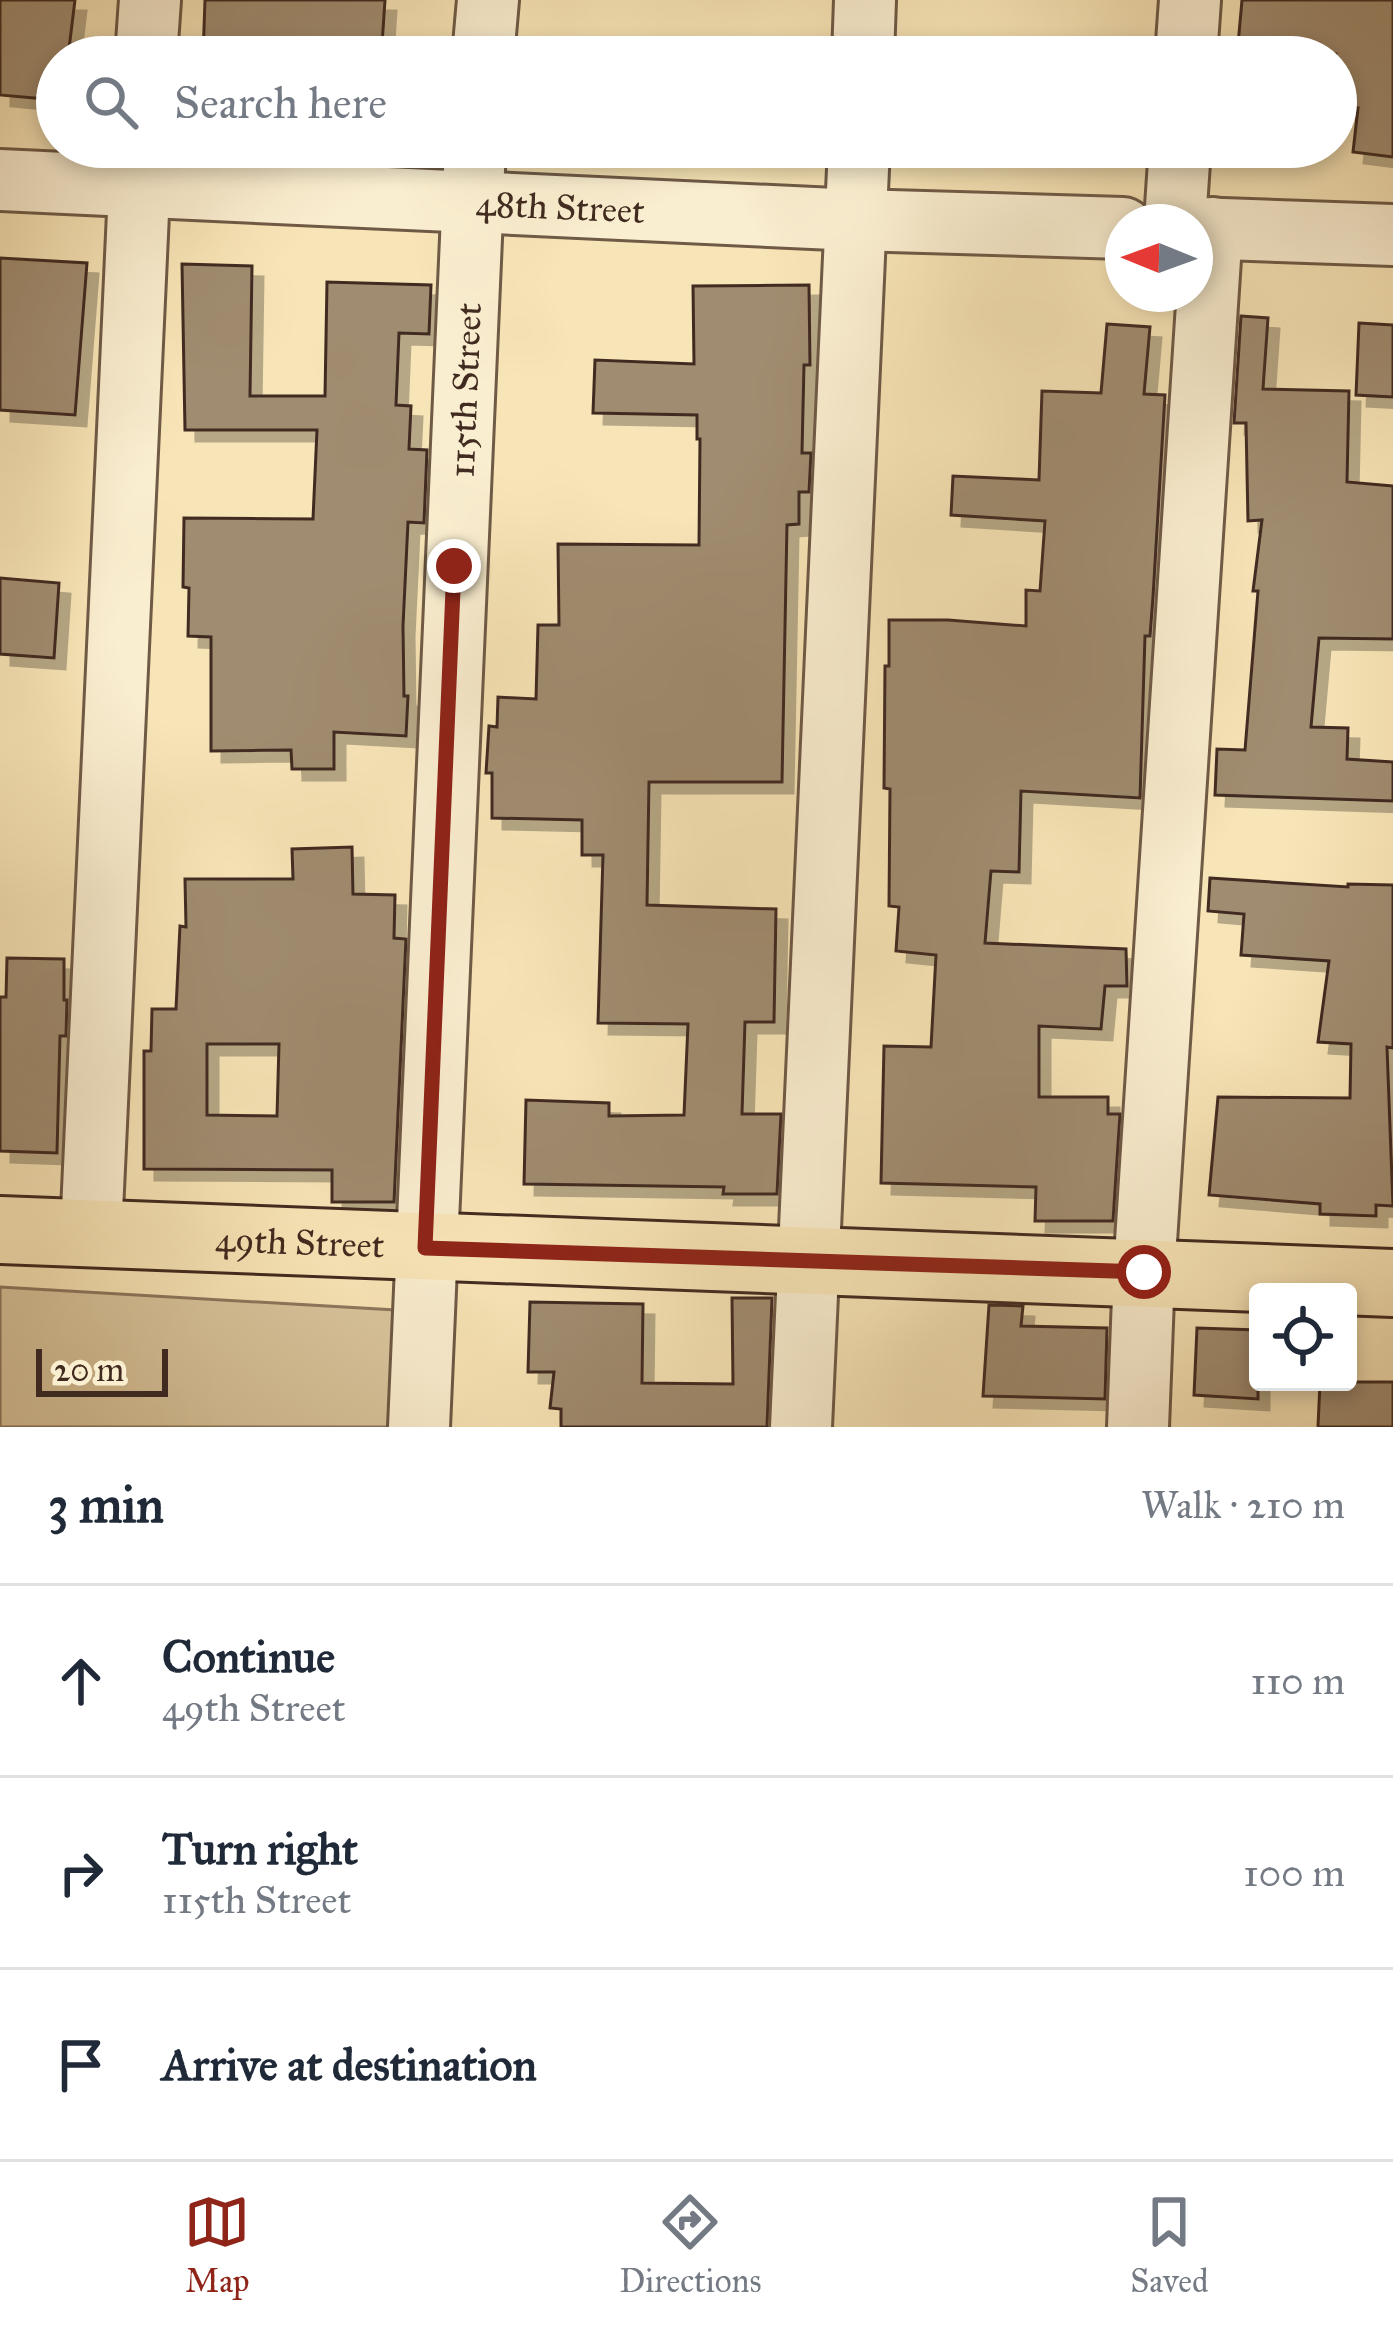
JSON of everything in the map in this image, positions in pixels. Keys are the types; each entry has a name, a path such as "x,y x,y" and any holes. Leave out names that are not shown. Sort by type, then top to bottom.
{"main road":[{"name":"49th Street","path":"0,1230 1393,1282"}],"street":[{"path":"147,36 150,0"},
{"path":"485,36 488,0"},
{"path":"863,36 865,0"},
{"path":"1187,36 1190,0"},
{"name":"48th Street","path":"0,180 120,168"},
{"path":"92,1233 140,168"},
{"name":"48th Street","path":"223,168 473,174 856,220 1105,227"},
{"path":"801,1427 858,168"},
{"path":"1184,168 1190,204"},
{"name":"115th Street","path":"419,1427 473,174"},
{"path":"1213,227 1393,236"},
{"path":"1138,1427 1190,312"}],"shaded area":[{"path":"0,1287 395,1310 388,1427 0,1427"}],"building":[{"path":"0,0 75,0 71,36 36,36 36,98 0,95"},
{"path":"205,0 385,0 383,36 204,36"},
{"path":"1242,0 1393,0 1393,157 1357,152 1357,36 1239,36"},
{"path":"0,258 87,263 75,415 0,410"},
{"path":"182,264 252,266 250,396 325,396 327,282 431,285 429,334 399,333 396,405 411,406 409,449 427,450 424,523 408,522 403,626 406,736 334,732 334,769 292,769 291,750 211,751 211,637 188,636 184,518 313,519 317,430 185,430"},
{"path":"809,285 810,365 804,365 802,453 811,453 809,492 799,492 799,524 787,525 782,782 649,782 647,905 776,909 774,1022 745,1022 742,1114 781,1114 777,1194 723,1194 724,1187 524,1184 526,1100 609,1103 609,1116 684,1115 688,1024 598,1023 603,855 582,855 582,820 492,818 492,773 486,773 489,726 497,727 498,697 536,699 538,625 559,625 558,544 699,545 697,415 593,413 595,360 694,364 693,286"},
{"path":"1241,316 1268,318 1263,389 1349,391 1347,482 1393,486 1393,639 1319,638 1311,727 1348,728 1347,759 1393,762 1393,801 1215,795 1217,749 1245,750 1258,591 1253,591 1262,520 1248,521 1246,423 1234,423"},
{"path":"1359,323 1393,325 1393,397 1356,395"},
{"path":"1107,324 1150,327 1144,394 1165,395 1150,636 1145,636 1140,798 1021,791 1019,872 991,871 985,943 1126,949 1127,986 1105,986 1101,1029 1039,1026 1039,1097 1108,1097 1108,1114 1120,1114 1113,1221 1035,1221 1036,1187 881,1183 884,1046 931,1047 936,955 896,951 899,907 889,906 890,789 884,788 885,666 889,666 889,620 1026,626 1026,590 1040,591 1045,521 951,515 953,476 1039,480 1042,391 1101,393"},
{"path":"0,578 59,583 54,658 0,654"},
{"path":"352,847 353,894 395,895 394,938 406,939 394,1202 332,1202 332,1170 144,1169 144,1051 151,1051 152,1009 176,1009 180,926 186,927 185,879 293,879 292,849","holes":["207,1044 279,1044 277,1116 207,1115"]},
{"path":"1210,878 1348,887 1393,885 1393,1048 1387,1047 1393,1206 1376,1205 1376,1216 1320,1214 1320,1204 1209,1195 1218,1097 1350,1098 1351,1044 1318,1042 1329,961 1241,955 1244,914 1208,911"},
{"path":"7,958 64,959 66,1036 60,1036 57,1153 0,1151 0,997 6,997"},
{"path":"732,1298 772,1298 767,1427 561,1427 561,1409 550,1408 554,1372 528,1372 530,1302 643,1304 642,1383 733,1384"},
{"path":"989,1305 1023,1306 1021,1326 1107,1328 1105,1399 983,1396"},
{"path":"1197,1328 1249,1330 1249,1391 1258,1391 1258,1399 1194,1395"},
{"path":"1357,1382 1393,1382 1393,1427 1318,1427 1320,1391 1357,1391"}],"route":[{"path":"454,566 425,1248 1144,1272"}]}
